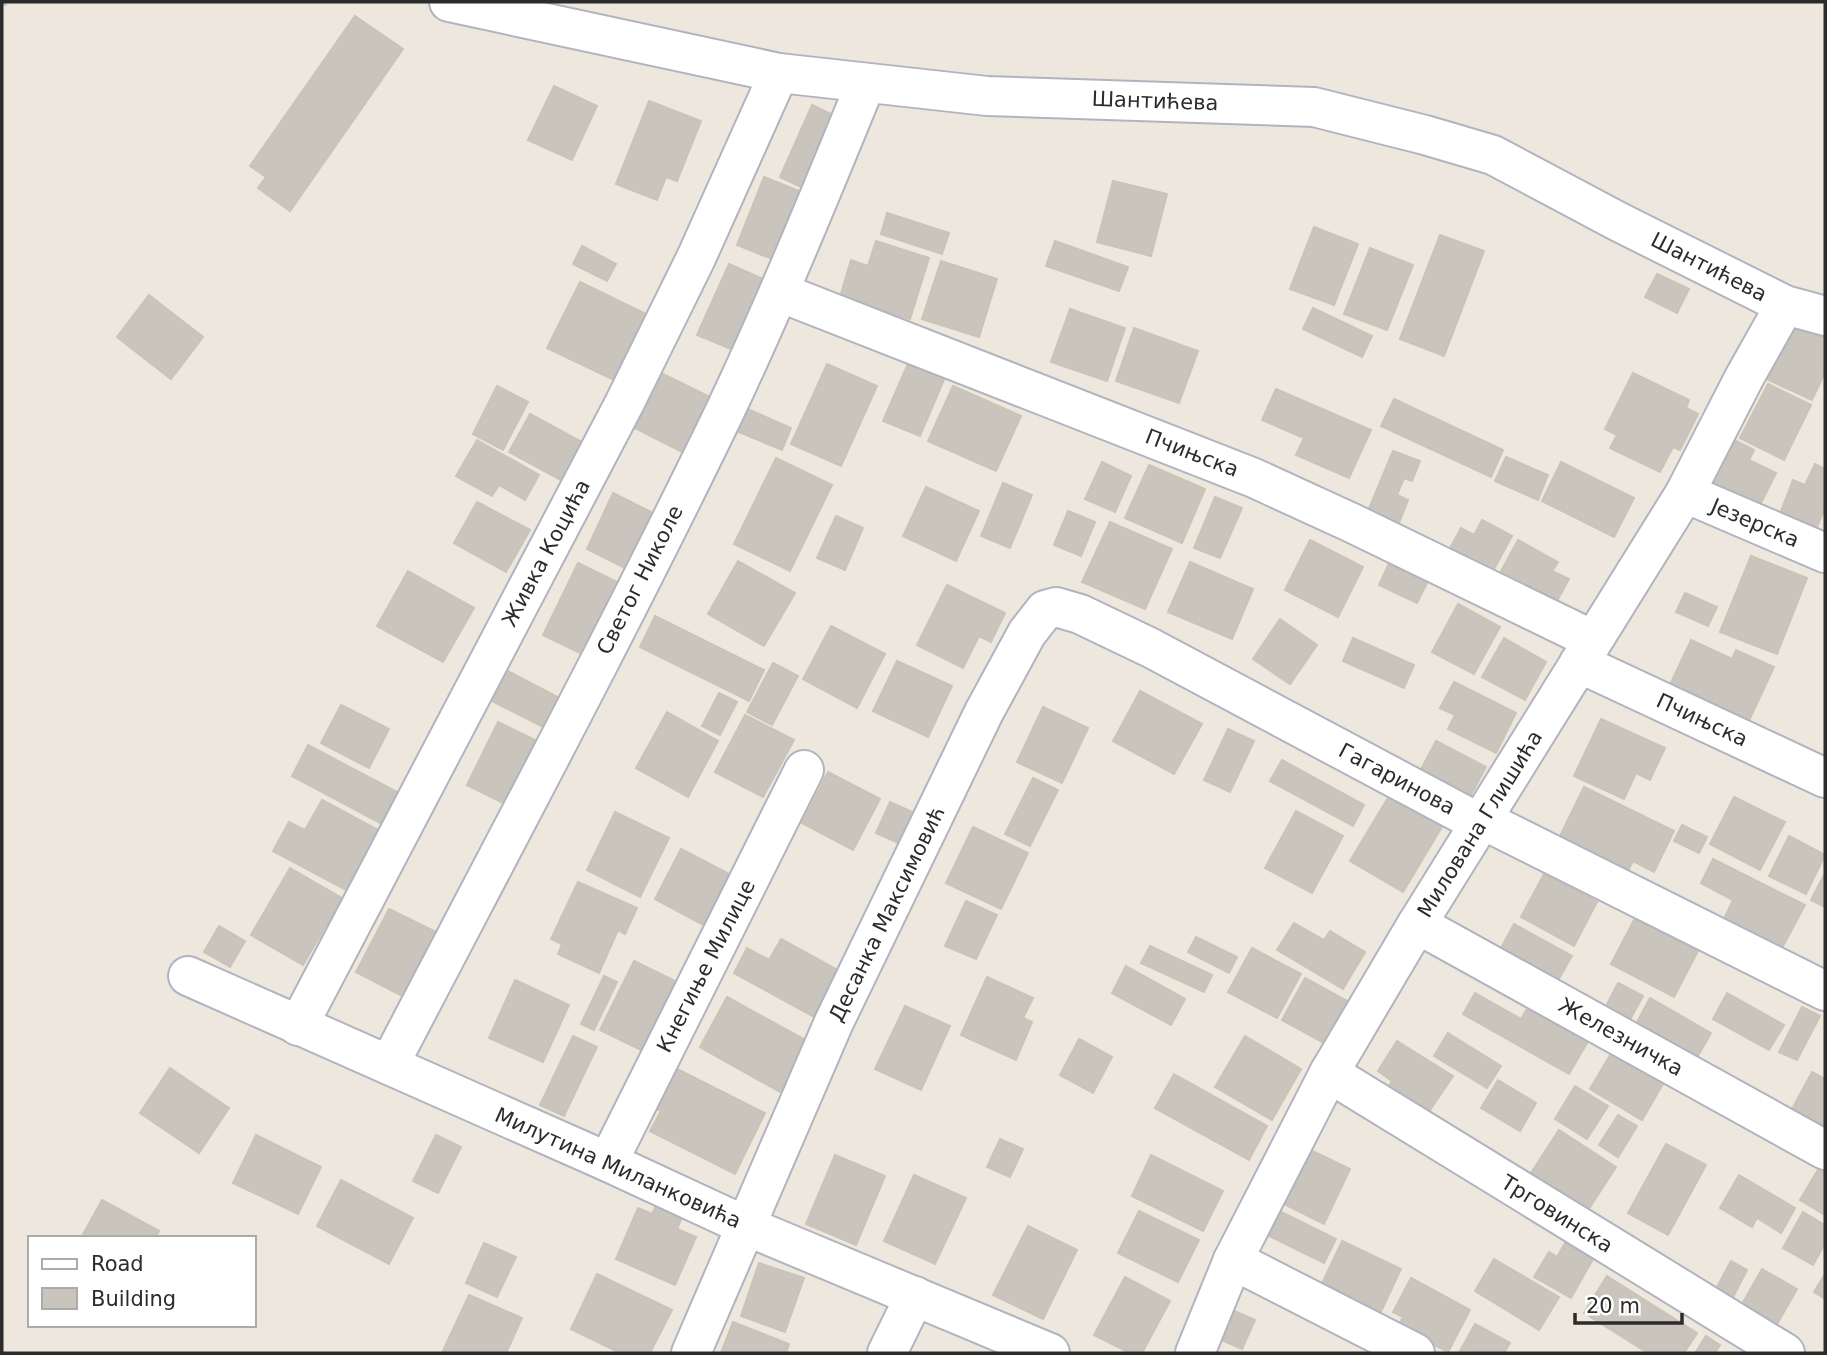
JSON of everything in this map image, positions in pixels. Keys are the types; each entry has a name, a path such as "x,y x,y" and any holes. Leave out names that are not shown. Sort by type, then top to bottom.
{"street":[{"name":"Шантићева","path":"449,2 779,73 987,96 1314,107 1493,155 1785,305 1825,316"},
{"name":"Живка Коцића","path":"298,1026 624,404 696,258 779,73"},
{"name":"Светог Николе","path":"389,1065 664,534 779,292 866,83"},
{"name":"Пчињска","path":"779,292 1254,478 1352,523 1586,652 1825,778"},
{"name":"Милована Глишића","path":"1195,1353 1233,1260 1329,1073 1417,924 1685,492 1785,305"},
{"name":"Језерска","path":"1685,492 1825,553"},
{"name":"Гагаринова","path":"1045,610 1056,607 1080,614 1151,648 1466,816 1483,820 1825,990"},
{"name":"Десанка Максимовић","path":"691,1353 834,1023 978,725 1027,633 1045,610"},
{"name":"Кнегиње Милице","path":"608,1162 804,769"},
{"name":"Железничка","path":"1417,924 1825,1150"},
{"name":"Милутина Миланковића","path":"188,976 746,1226 1050,1353"},
{"name":"Трговинска","path":"1329,1073 1785,1353"},
{"path":"1233,1260 1415,1353"},
{"path":"887,1353 915,1296"}],"path":[{"path":"2,5 8,2"}],"building":[{"path":"355,16 403,49 290,211 258,188 266,177 250,166"},
{"path":"554,86 597,106 572,160 528,140"},
{"path":"649,101 701,121 677,181 666,177 657,200 616,184"},
{"path":"812,105 837,117 805,189 780,177"},
{"path":"764,177 804,193 777,261 737,245"},
{"path":"1113,181 1167,194 1151,256 1097,242"},
{"path":"887,213 949,233 942,254 881,234"},
{"path":"1314,227 1358,244 1334,305 1290,289"},
{"path":"1440,235 1484,251 1444,356 1400,339"},
{"path":"876,241 929,258 910,319 840,297 851,260 868,266"},
{"path":"1055,241 1128,267 1119,291 1046,266"},
{"path":"582,246 616,264 607,281 573,264"},
{"path":"1370,248 1413,265 1387,330 1344,314"},
{"path":"941,261 997,279 979,337 922,319"},
{"path":"729,264 768,281 736,351 697,335"},
{"path":"1657,274 1689,289 1677,313 1645,297"},
{"path":"580,282 652,317 620,383 547,348"},
{"path":"149,295 203,337 171,379 117,337"},
{"path":"1313,308 1372,336 1362,357 1303,329"},
{"path":"1070,309 1125,328 1107,381 1051,362"},
{"path":"1797,325 1825,338 1825,372 1812,400 1760,376 1775,345 1785,350"},
{"path":"1134,328 1198,351 1179,403 1116,381"},
{"path":"910,359 946,375 920,436 883,421"},
{"path":"827,364 877,386 841,466 791,444"},
{"path":"659,372 718,401 690,456 631,426"},
{"path":"1633,373 1689,400 1686,408 1698,414 1680,450 1673,447 1660,472 1610,448 1617,435 1605,429"},
{"path":"1768,384 1811,405 1784,460 1740,438"},
{"path":"497,386 528,402 503,450 473,434"},
{"path":"953,386 1021,416 996,471 928,441"},
{"path":"1276,389 1371,430 1349,478 1296,455 1304,438 1262,420"},
{"path":"1394,399 1503,450 1491,477 1381,426"},
{"path":"743,407 791,428 782,450 734,430"},
{"path":"530,414 589,446 568,484 509,452"},
{"path":"1724,435 1754,450 1749,460 1776,473 1757,511 1701,483"},
{"path":"477,440 539,475 525,500 499,485 492,496 456,476"},
{"path":"1393,451 1420,461 1412,481 1404,478 1397,495 1408,500 1394,536 1363,523"},
{"path":"1506,457 1548,475 1538,500 1495,481"},
{"path":"776,458 832,485 790,571 734,544"},
{"path":"1102,462 1131,476 1115,512 1085,499"},
{"path":"1561,462 1634,498 1614,537 1542,501"},
{"path":"1815,464 1825,469 1825,508 1814,534 1778,519 1793,480 1805,485"},
{"path":"1149,465 1205,489 1182,543 1125,518"},
{"path":"1003,483 1032,495 1010,548 981,536"},
{"path":"926,487 979,511 956,561 903,536"},
{"path":"613,493 653,513 627,569 587,549"},
{"path":"1215,497 1242,508 1220,558 1194,548"},
{"path":"477,502 530,530 506,572 454,543"},
{"path":"1068,511 1095,522 1081,556 1054,545"},
{"path":"836,516 863,528 845,570 817,558"},
{"path":"1482,520 1512,536 1492,573 1449,550 1461,528 1474,535"},
{"path":"1110,522 1172,549 1145,609 1082,582"},
{"path":"1310,540 1363,567 1338,617 1285,590"},
{"path":"1518,540 1558,562 1552,571 1569,579 1556,603 1500,573"},
{"path":"1751,556 1807,578 1777,654 1720,632"},
{"path":"738,561 795,593 764,646 708,614"},
{"path":"1390,561 1429,579 1417,603 1379,585"},
{"path":"1190,562 1253,589 1232,639 1168,612"},
{"path":"578,563 621,584 586,656 543,635"},
{"path":"408,571 474,608 443,662 377,626"},
{"path":"947,585 1005,613 991,642 979,636 963,668 917,645"},
{"path":"1685,593 1717,607 1708,626 1676,612"},
{"path":"1458,604 1500,627 1474,674 1432,652"},
{"path":"655,616 764,670 749,701 640,647"},
{"path":"1280,619 1317,645 1290,684 1253,659"},
{"path":"831,626 885,654 857,708 803,679"},
{"path":"1353,638 1414,665 1404,688 1343,661"},
{"path":"1504,638 1546,662 1525,700 1482,677"},
{"path":"1691,640 1732,659 1736,650 1774,667 1747,725 1668,689"},
{"path":"897,661 952,686 928,737 873,711"},
{"path":"773,663 798,676 772,725 747,712"},
{"path":"506,670 567,702 551,731 490,700"},
{"path":"1454,682 1516,713 1496,753 1448,729 1455,715 1440,708"},
{"path":"1140,691 1202,724 1174,774 1113,741"},
{"path":"719,693 737,702 720,735 702,726"},
{"path":"341,705 389,729 369,768 321,743"},
{"path":"1043,707 1088,728 1062,783 1017,762"},
{"path":"667,712 718,741 688,797 636,768"},
{"path":"745,715 794,740 763,797 715,772"},
{"path":"1601,719 1665,748 1650,780 1636,773 1624,799 1574,776"},
{"path":"498,722 539,742 507,805 467,785"},
{"path":"1228,729 1254,741 1230,792 1204,780"},
{"path":"1436,741 1486,767 1466,804 1416,779"},
{"path":"308,745 397,792 380,823 292,776"},
{"path":"1282,760 1364,805 1353,826 1270,781"},
{"path":"828,772 880,799 853,850 802,823"},
{"path":"1033,778 1058,790 1030,846 1005,834"},
{"path":"1584,787 1674,831 1654,872 1633,861 1629,869 1560,836"},
{"path":"1391,793 1443,825 1403,892 1350,861"},
{"path":"1734,797 1785,822 1760,870 1710,844"},
{"path":"322,800 378,830 346,890 273,851 289,822 305,830"},
{"path":"890,802 919,815 905,846 876,833"},
{"path":"1296,811 1343,836 1312,893 1265,868"},
{"path":"615,812 669,838 640,897 587,870"},
{"path":"1682,825 1707,837 1699,853 1674,841"},
{"path":"973,827 1028,853 1001,909 946,883"},
{"path":"1789,836 1825,855 1806,894 1769,876"},
{"path":"681,849 733,876 707,927 655,899"},
{"path":"1713,859 1805,905 1781,950 1723,921 1733,900 1701,883"},
{"path":"290,868 342,898 303,965 251,935"},
{"path":"1825,873 1825,907 1811,900"},
{"path":"1544,874 1597,902 1574,946 1521,917"},
{"path":"578,882 637,908 625,934 618,930 599,973 558,954 562,944 551,939"},
{"path":"966,901 997,915 976,959 945,946"},
{"path":"389,909 440,934 406,998 356,972"},
{"path":"1635,918 1698,951 1674,997 1611,964"},
{"path":"1294,923 1324,940 1330,931 1365,952 1343,989 1277,950"},
{"path":"1514,924 1572,956 1553,989 1496,957"},
{"path":"219,926 245,941 230,967 204,952"},
{"path":"1196,937 1237,957 1229,973 1188,952"},
{"path":"781,939 841,972 816,1018 734,973 747,948 769,960"},
{"path":"1150,946 1212,975 1204,992 1141,963"},
{"path":"1252,948 1301,974 1277,1018 1228,992"},
{"path":"634,961 679,983 645,1052 600,1030"},
{"path":"1126,966 1185,999 1171,1025 1112,993"},
{"path":"604,976 617,982 594,1030 581,1024"},
{"path":"987,977 1033,998 1023,1018 1032,1022 1016,1060 961,1035"},
{"path":"1305,978 1347,1001 1324,1043 1282,1020"},
{"path":"515,980 569,1005 543,1062 489,1038"},
{"path":"1618,983 1643,996 1627,1025 1603,1012"},
{"path":"1475,993 1521,1019 1527,1009 1587,1043 1569,1074 1463,1014"},
{"path":"1727,993 1784,1025 1769,1050 1713,1019"},
{"path":"727,997 809,1042 780,1092 700,1047"},
{"path":"1650,998 1711,1033 1695,1061 1635,1026"},
{"path":"905,1006 950,1026 921,1090 875,1069"},
{"path":"1802,1007 1820,1016 1797,1060 1779,1052"},
{"path":"1448,1033 1501,1066 1487,1088 1434,1056"},
{"path":"573,1036 597,1047 564,1116 540,1105"},
{"path":"1245,1036 1301,1069 1272,1120 1215,1087"},
{"path":"1079,1039 1112,1057 1093,1093 1060,1075"},
{"path":"1397,1041 1453,1076 1426,1116 1386,1091 1392,1081 1378,1071"},
{"path":"1612,1052 1664,1082 1642,1120 1590,1089"},
{"path":"671,1066 765,1113 735,1174 650,1131 661,1111 651,1106"},
{"path":"170,1068 229,1108 199,1153 140,1113"},
{"path":"1812,1072 1825,1079 1825,1129 1791,1111"},
{"path":"1174,1074 1267,1126 1249,1160 1155,1108"},
{"path":"1498,1080 1536,1103 1520,1131 1481,1108"},
{"path":"1575,1086 1608,1106 1587,1139 1555,1119"},
{"path":"1618,1115 1637,1126 1618,1157 1599,1145"},
{"path":"1559,1130 1616,1167 1588,1210 1531,1173"},
{"path":"256,1135 321,1167 298,1214 233,1183"},
{"path":"436,1135 461,1147 438,1193 413,1181"},
{"path":"1000,1139 1023,1149 1010,1177 987,1167"},
{"path":"1666,1144 1706,1165 1668,1235 1628,1213"},
{"path":"1302,1146 1350,1169 1324,1224 1276,1200"},
{"path":"835,1155 885,1176 856,1245 806,1224"},
{"path":"1151,1155 1223,1191 1203,1231 1132,1196"},
{"path":"1819,1168 1825,1172 1825,1215 1800,1200"},
{"path":"914,1175 966,1198 935,1264 884,1241"},
{"path":"1739,1175 1795,1208 1781,1233 1757,1218 1752,1227 1720,1208"},
{"path":"341,1180 413,1218 389,1264 317,1226"},
{"path":"102,1200 159,1231 156,1236 82,1236"},
{"path":"657,1203 683,1215 677,1229 696,1237 675,1285 616,1259 638,1208 652,1214"},
{"path":"1271,1207 1336,1239 1324,1263 1259,1231"},
{"path":"1139,1211 1199,1240 1178,1282 1118,1253"},
{"path":"1803,1212 1825,1225 1825,1243 1813,1265 1783,1248"},
{"path":"1028,1226 1077,1250 1043,1319 993,1295"},
{"path":"1342,1241 1401,1269 1378,1318 1319,1290"},
{"path":"484,1243 516,1257 497,1297 466,1283"},
{"path":"1565,1243 1593,1259 1571,1298 1534,1277 1549,1252 1557,1257"},
{"path":"1494,1259 1559,1297 1539,1330 1475,1291"},
{"path":"1731,1261 1747,1270 1727,1309 1710,1300"},
{"path":"759,1263 804,1278 785,1332 741,1316"},
{"path":"1762,1269 1797,1289 1772,1333 1737,1313"},
{"path":"597,1274 672,1310 650,1353 620,1353 571,1329"},
{"path":"1825,1274 1825,1299 1814,1292"},
{"path":"1607,1276 1697,1333 1684,1353 1648,1353 1584,1313"},
{"path":"1125,1277 1170,1301 1142,1353 1130,1353 1094,1335"},
{"path":"1411,1278 1470,1310 1448,1352 1398,1326 1403,1317 1393,1312"},
{"path":"469,1295 522,1318 506,1353 442,1353"},
{"path":"1232,1310 1255,1320 1242,1349 1219,1339"},
{"path":"733,1322 789,1344 786,1353 721,1353"},
{"path":"1475,1324 1510,1343 1504,1353 1459,1353"},
{"path":"1706,1336 1720,1345 1715,1353 1695,1353"}]}
